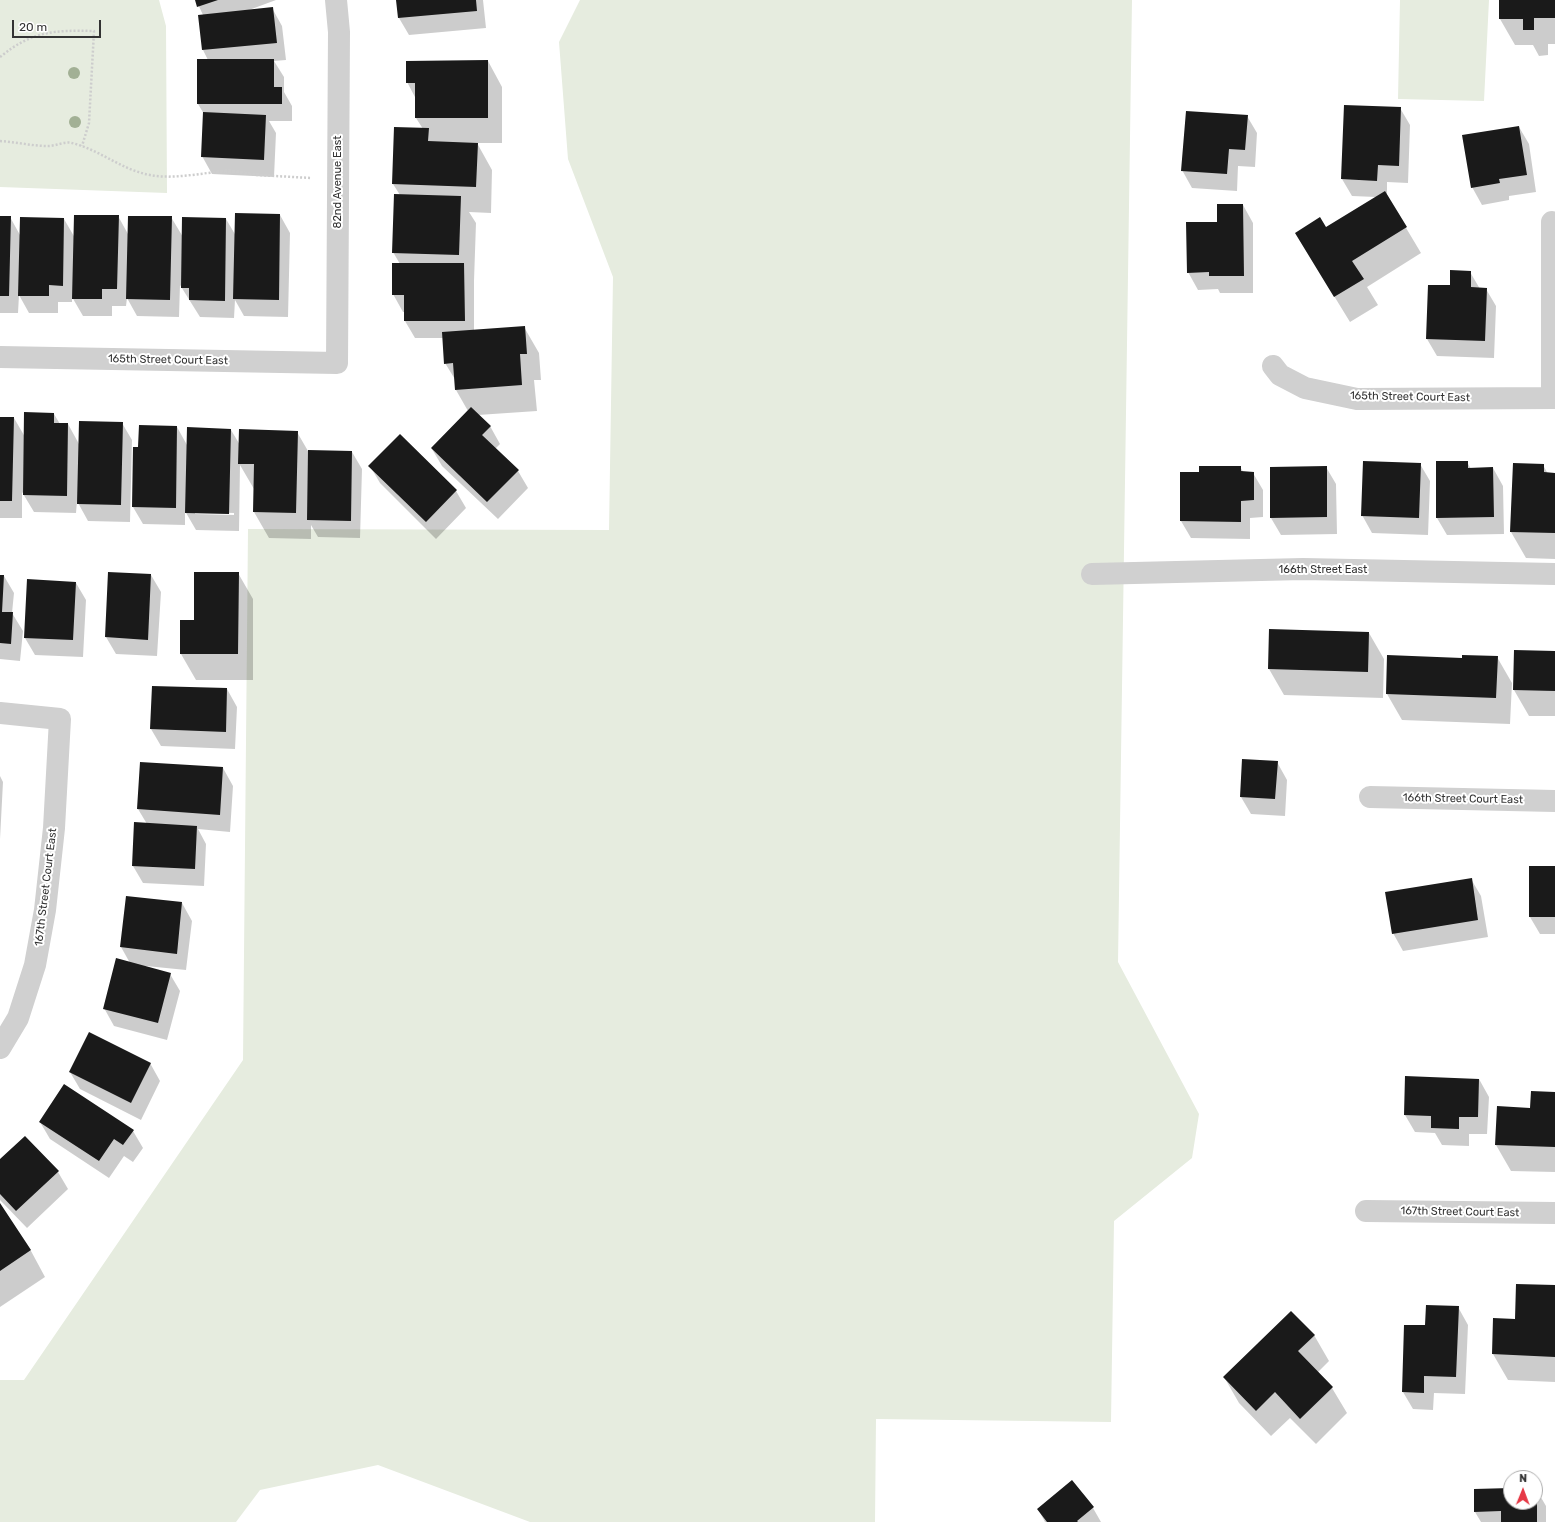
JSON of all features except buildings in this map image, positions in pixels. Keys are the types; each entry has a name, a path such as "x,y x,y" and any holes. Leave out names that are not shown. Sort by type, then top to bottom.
{"street":[{"name":"82nd Avenue East","path":"336,0 339,32 337,363"},
{"path":"1552,222 1553,398"},
{"name":"165th Street Court East","path":"0,358 337,363"},
{"name":"165th Street Court East","path":"1273,366 1280,375 1305,388 1357,399 1553,398"},
{"name":"166th Street East","path":"1092,574 1303,569 1555,574"},
{"name":"167th Street Court East","path":"0,713 60,719 54,828 45,910 35,965 18,1018 0,1048"},
{"name":"166th Street Court East","path":"1370,797 1555,801"},
{"name":"167th Street Court East","path":"1366,1211 1555,1213"}],"path":[{"path":"0,57 22,41 37,35 57,31 94,31 88,123 82,146"},
{"path":"0,140 31,146 50,146 70,142 91,149 112,161 135,171 161,177 232,171 254,175 338,179"}],"shaded area":[{"path":"0,0 159,0 166,26 167,193 0,187"},
{"path":"580,0 1132,0 1118,962 1199,1114 1192,1158 1114,1221 1111,1422 876,1419 875,1522 530,1522 378,1465 260,1490 236,1522 0,1522 0,1380 24,1380 243,1060 248,529 609,530 613,277 568,159 559,42"},
{"path":"1400,0 1489,0 1484,101 1398,99"}]}
